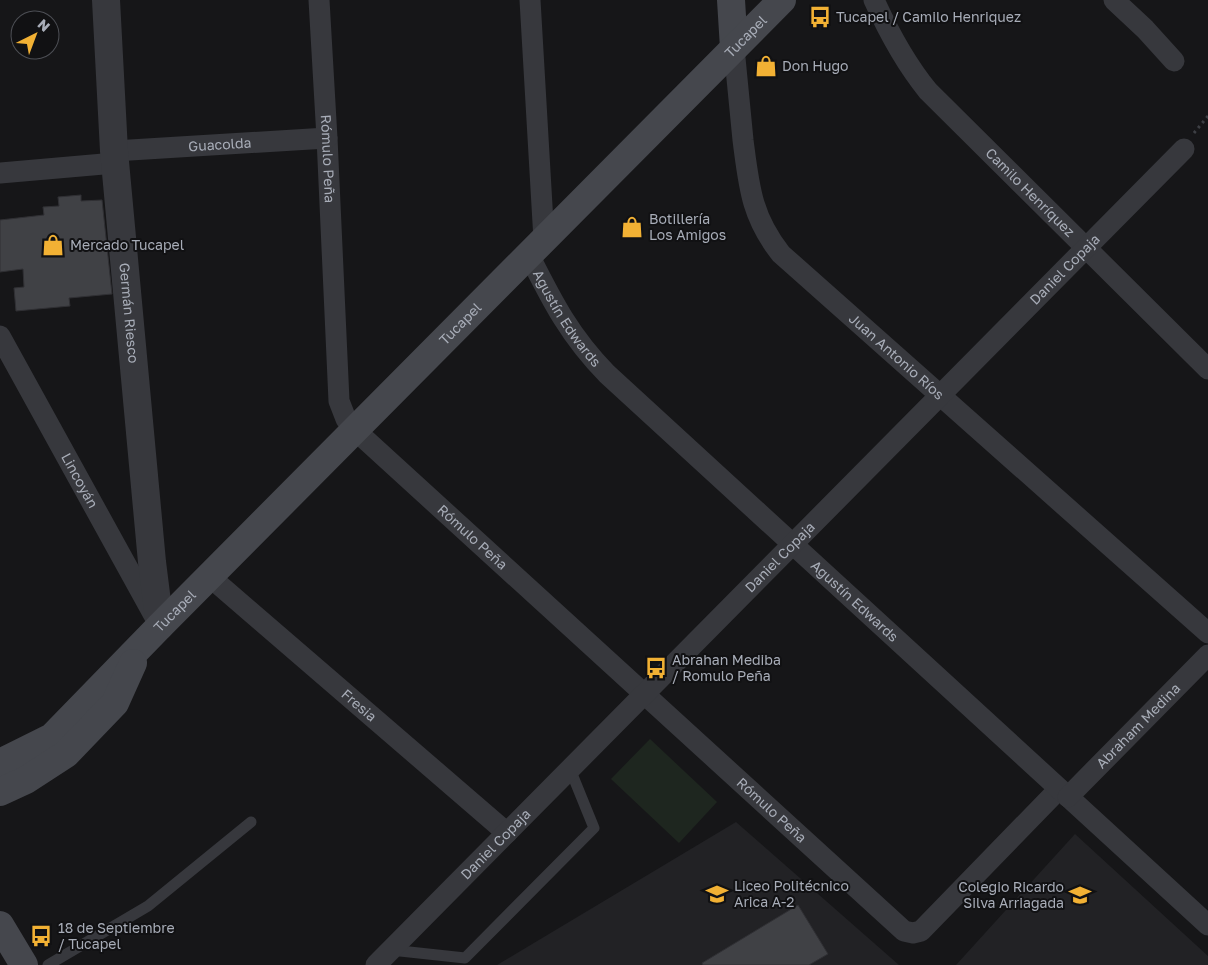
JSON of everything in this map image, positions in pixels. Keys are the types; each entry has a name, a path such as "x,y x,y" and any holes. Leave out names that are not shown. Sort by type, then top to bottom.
{"main road":[{"name":"Juan Antonio Ríos","path":"731,0 734,48"},
{"name":"Tucapel","path":"0,763 52,737 209,576 782,0"},
{"name":"Tucapel","path":"0,792 26,780 60,758 115,703 139,648"},
{"path":"0,925 24,965"}],"street":[{"name":"Germán Riesco","path":"106,0 114,157 152,562 160,626"},
{"name":"Rómulo Peña","path":"319,0 339,401 346,419 355,430 904,931 913,933"},
{"name":"Agustín Edwards","path":"530,0 537,248 553,304 571,333 593,360 1208,924"},
{"name":"Camilo Henríquez","path":"874,0 898,50 928,91 1208,369"},
{"path":"1114,0 1145,29 1174,61"},
{"name":"Juan Antonio Ríos","path":"734,48 737,90 750,192 756,212 771,242 793,266 1208,633"},
{"name":"Guacolda","path":"0,173 114,157 327,138"},
{"name":"Daniel Copaja","path":"376,965 1184,149"},
{"name":"Lincoyán","path":"0,336 160,626"},
{"name":"Fresia","path":"209,576 508,832"},
{"name":"Abraham Medina","path":"913,933 921,931 1208,655"}],"lane":[{"path":"391,950 465,958 594,828 570,769"},
{"path":"48,965 148,906 251,822"}],"shaded area":[{"path":"650,739 717,802 679,843 611,779"},
{"name":"Liceo Politécnico Arica A-2","path":"736,822 899,965 497,965"},
{"name":"Colegio Ricardo Silva Arriagada","path":"1075,834 1208,956 1208,965 956,965"}],"building":[{"name":"Mercado Tucapel","path":"81,195 81,201 102,200 112,294 69,298 70,306 16,311 14,288 24,287 23,269 0,272 0,220 44,215 43,207 59,206 58,197"},
{"path":"798,905 828,954 809,965 703,965 702,963"}],"place":[{"name":"Tucapel / Camilo Henriquez","path":"820,17"},
{"name":"Don Hugo","path":"766,66"},
{"name":"Botillería Los Amigos","path":"632,227"},
{"name":"Mercado Tucapel","path":"53,245"},
{"name":"Abrahan Mediba / Romulo Peña","path":"656,668"},
{"name":"Liceo Politécnico Arica A-2","path":"717,894"},
{"name":"Colegio Ricardo Silva Arriagada","path":"1080,895"},
{"name":"18 de Septiembre / Tucapel","path":"41,936"}]}
